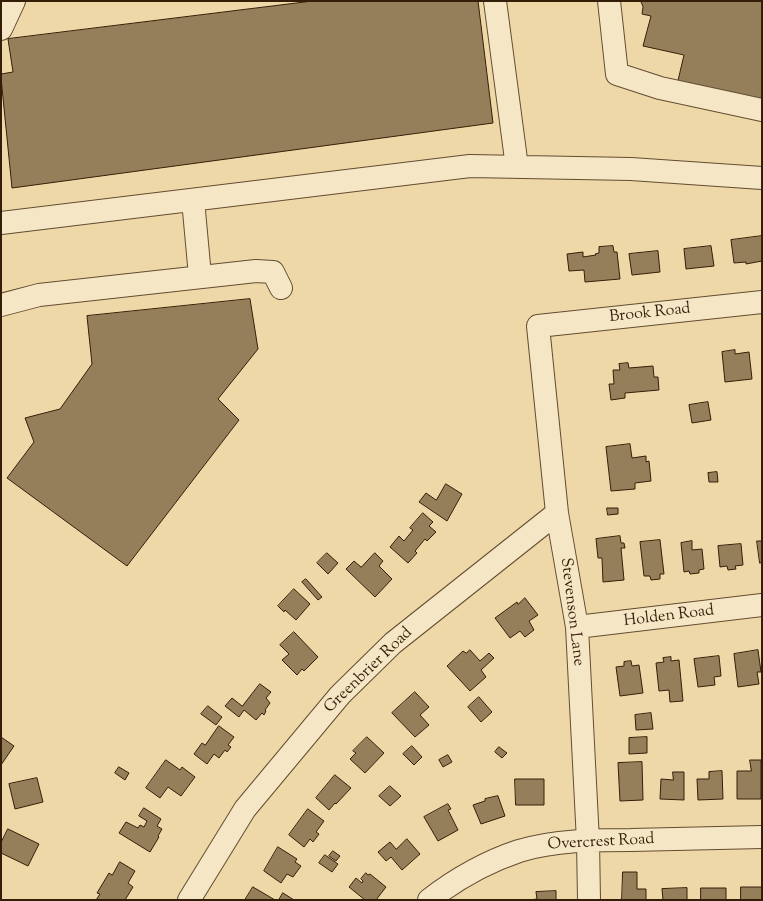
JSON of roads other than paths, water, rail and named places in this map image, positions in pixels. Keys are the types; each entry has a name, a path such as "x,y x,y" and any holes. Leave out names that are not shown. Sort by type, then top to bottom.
{"street":[{"path":"1,29 13,1 28,1"},
{"path":"495,1 517,167"},
{"path":"608,1 617,74 660,88 762,110"},
{"path":"1,223 470,166 631,169 762,178"},
{"path":"193,200 200,276"},
{"path":"1,305 39,295 256,271 273,272 281,288"},
{"name":"Brook Road","path":"538,326 762,302"},
{"name":"Stevenson Lane","path":"538,326 557,514 577,627 588,841 588,900"},
{"name":"Greenbrier Road","path":"189,900 245,809 340,695 394,643 557,514"},
{"name":"Holden Road","path":"577,627 762,605"},
{"name":"Overcrest Road","path":"429,900 452,883 478,868 519,851 552,843 762,837"}]}
